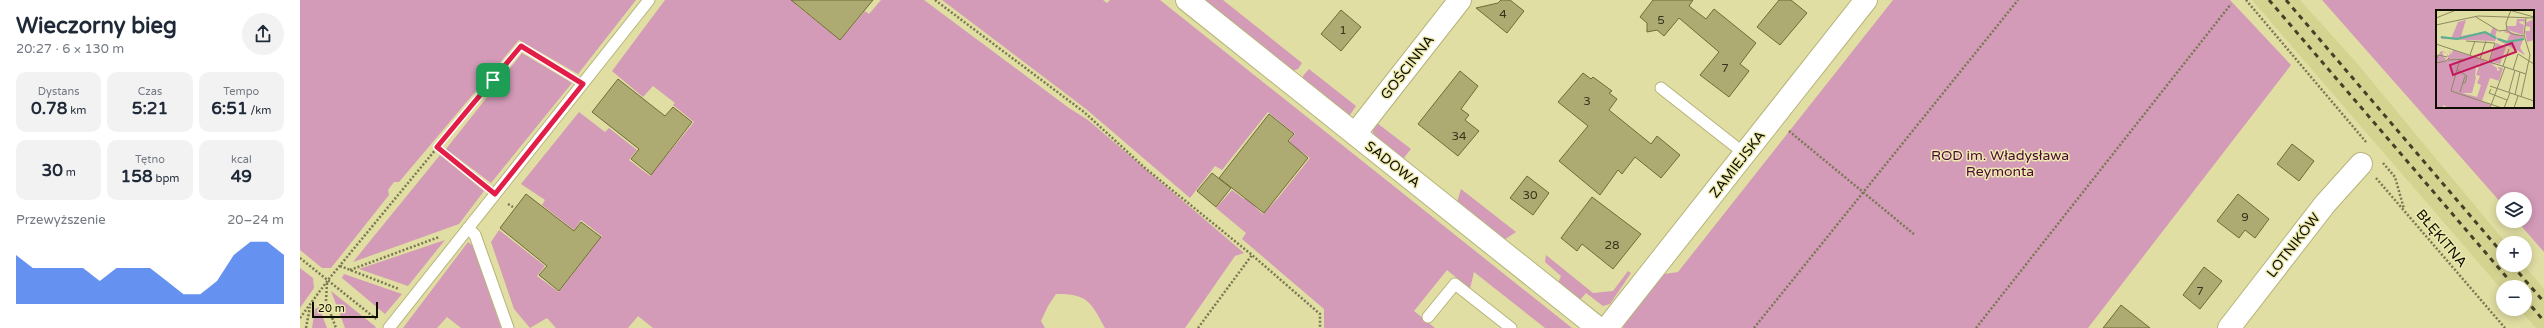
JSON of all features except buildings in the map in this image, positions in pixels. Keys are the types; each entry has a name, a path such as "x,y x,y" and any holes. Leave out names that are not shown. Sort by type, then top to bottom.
{"street":[{"name":"SADOWA","path":"1187,0 1598,328"},
{"name":"GOŚCINNA","path":"1355,134 1460,0"},
{"name":"ZAMIEJSKA","path":"1608,328 1866,0"},
{"name":"LOTNIKÓW","path":"2229,328 2325,204 2371,157"}],"lane":[{"path":"385,326 415,295 649,0"},
{"path":"1661,88 1745,154"},
{"path":"466,232 475,235 508,328"},
{"path":"1428,317 1455,284 1511,328"}],"path":[{"path":"935,0 1084,112 1145,168 1252,255 1320,314 1320,328"},
{"path":"1754,328 2018,0"},
{"path":"2246,0 2371,157 2395,178 2404,209"},
{"path":"1976,328 2231,4"},
{"path":"300,318 328,280 521,46 583,84"},
{"path":"1789,131 1915,236"},
{"path":"437,147 513,207"},
{"name":"BŁĘKITNA","path":"2371,157 2404,209 2505,328"},
{"path":"350,270 456,231 466,232"},
{"path":"1198,328 1252,255"},
{"path":"300,258 385,326"},
{"path":"340,266 415,295"},
{"path":"328,280 325,291 326,302 336,328"},
{"path":"306,328 310,306"}],"shaded area":[{"path":"2252,0 2300,0 2355,61 2500,236 2496,236 2496,272 2530,272 2544,289 2544,328 2536,328 2525,316 2532,316 2532,280 2496,280 2496,283"}],"green space":[{"path":"300,0 636,0 578,74 519,40 399,182 394,182 388,190 389,195 331,268 322,268 300,250"},
{"path":"665,0 799,0 796,5 840,40 865,11 869,14 881,0 924,0 1069,108 1088,120 1244,253 1235,256 1185,328 1105,328 1096,311 1087,301 1067,294 1056,294 1041,321 1045,328 653,328 638,316 628,328 556,328 547,318 530,328 514,309 491,242 499,230 545,266 537,276 559,292 602,236 581,220 574,230 542,205 545,200 521,184 579,112 605,132 609,128 637,150 629,160 650,176 694,122 673,105 675,103 653,86 643,97 612,71"},
{"path":"942,0 1103,0 1107,3 1110,0 1160,0 1572,328 1545,328 1474,272 1470,289 1447,270 1414,311 1435,328 1324,328 1324,309 1242,239 1246,233 1216,208 1232,190 1244,199 1295,134 1268,112 1222,170 1215,166 1190,198 1086,109","holes":["1299,150 1310,158 1278,198 1263,214 1254,206"]},
{"path":"1202,0 1223,0 1302,63 1298,69 1292,71"},
{"name":"ROD im. Władysława Reymonta","path":"1893,0 2230,0 2291,65 2088,328 1623,328 1624,323 1664,274 1678,272"},
{"path":"2322,0 2544,0 2544,252 2532,238 2532,236 2530,236 2523,228 2532,228 2532,192 2496,192 2496,197"},
{"path":"522,53 572,83 491,183 446,149"},
{"path":"1309,69 1356,106 1350,115 1303,81 1303,76"},
{"path":"1377,123 1411,149 1403,159 1374,136 1372,128"},
{"path":"440,155 484,191 459,224 353,262"},
{"path":"1461,189 1516,232 1504,240 1457,202"},
{"path":"445,240 408,286 359,269"},
{"path":"468,242 473,246 501,328 461,328 447,317 437,328 403,328"},
{"path":"1546,255 1593,293 1613,291 1628,271 1631,273 1610,304 1603,306 1586,293 1580,300 1558,283 1561,276 1545,262"},
{"path":"300,268 313,278 314,288 300,308"},
{"path":"344,274 402,294 385,314 342,278"},
{"path":"331,291 376,327 345,328"},
{"path":"319,307 327,328 312,328 315,309"}],"railway":[{"path":"2269,0 2509,280"},
{"path":"2286,0 2496,246"},
{"path":"2518,272 2544,302"},
{"path":"2532,307 2544,321"}],"route":[{"path":"521,46 583,84 495,194 437,147 493,80 521,46"}]}
